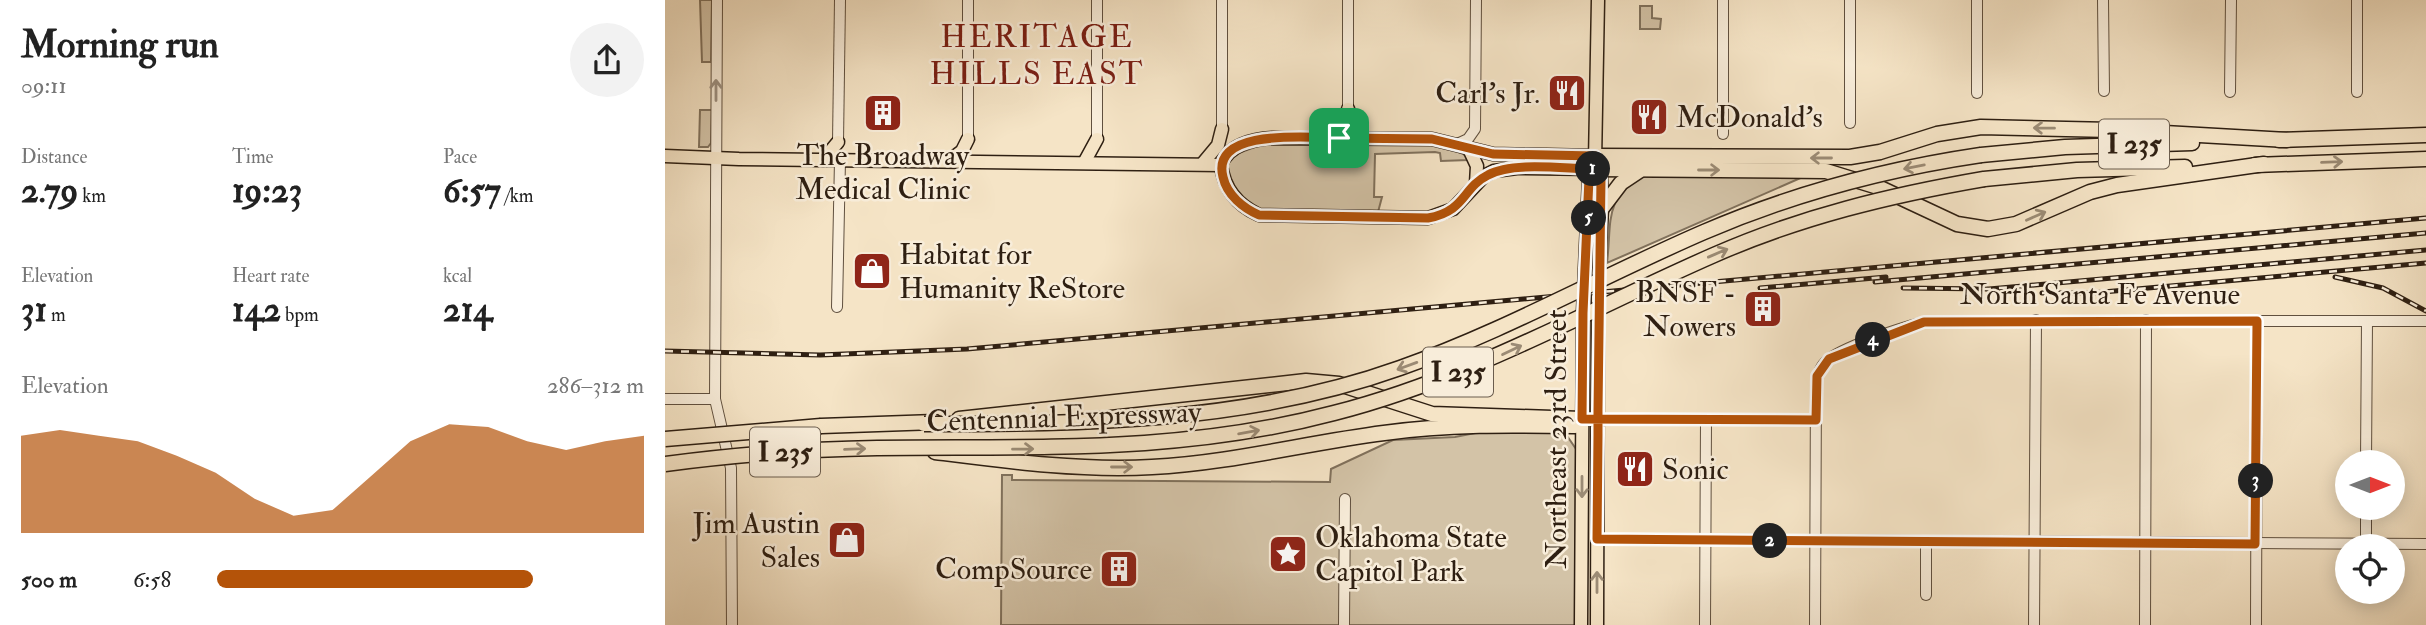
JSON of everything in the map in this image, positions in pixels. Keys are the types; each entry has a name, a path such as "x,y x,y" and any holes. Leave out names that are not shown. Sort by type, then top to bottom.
{"highway":[{"path":"1595,162 1850,157 1880,152 1937,134 1981,127 2112,130 2287,140"},
{"name":"Centennial Expressway","path":"665,439 759,429 924,424 1090,424 1218,412 1328,389 1398,369 1469,342 1693,237 1755,212 1863,178 1981,155 2065,147 2426,135"},
{"name":"Centennial Expressway","path":"665,464 775,453 1145,446 1232,435 1371,404 1449,376 1716,254 1764,235 1861,204 1984,180 2077,170 2426,159"},
{"path":"1595,162 1641,170 1808,170 1838,173 1957,224 1988,229 2016,224 2090,192 2117,185 2263,164"},
{"path":"1602,208 1621,183 1641,170"},
{"path":"924,424 1289,381 1322,382 1432,414 1582,419"},
{"path":"905,449 1005,461 1129,468 1186,465 1338,440 1465,426 1575,426 1582,419"}],"main road":[{"path":"1595,162 1598,0"},
{"path":"1339,138 1346,127 1348,109"},
{"path":"1203,163 1217,145 1223,129"},
{"path":"1259,138 1432,139 1470,151 1497,155 1595,162 1507,169 1484,176 1453,209 1428,218 1270,216 1243,206 1226,186 1221,164 1230,150 1259,138"},
{"path":"950,160 962,151 968,139"},
{"path":"1085,161 1097,139"},
{"path":"823,160 838,142"},
{"path":"1470,151 1477,166 1476,184"},
{"path":"665,156 1221,164"},
{"name":"Northeast 23rd Street","path":"1595,162 1601,178 1602,208 1598,287 1597,625"},
{"name":"Northeast 23rd Street","path":"1581,625 1583,313 1589,178 1595,162"},
{"path":"1582,419 1598,419"}],"street":[{"path":"717,0 715,399 731,468 733,625"},
{"path":"838,142 840,0"},
{"path":"968,0 968,139"},
{"path":"1097,0 1097,139"},
{"path":"1222,0 1223,129"},
{"path":"1348,0 1348,109"},
{"path":"1455,145 1472,135 1476,114 1476,0"},
{"path":"1723,0 1723,134"},
{"path":"1850,0 1850,123"},
{"path":"1977,0 1977,93"},
{"path":"2103,0 2104,91"},
{"path":"2230,92 2231,0"},
{"path":"2357,0 2357,92"},
{"path":"837,307 840,160"},
{"path":"2034,625 2036,320"},
{"path":"2145,625 2147,320"},
{"path":"2256,625 2257,321"},
{"path":"2366,450 2367,321"},
{"name":"North Santa Fe Avenue","path":"1815,625 1816,420 1819,371 1829,359 1843,352 1924,322 2426,321"},
{"path":"665,399 715,399"},
{"path":"1598,419 1816,420"},
{"path":"1705,625 1706,419"},
{"path":"1344,625 1345,499"},
{"path":"1597,539 2335,543"},
{"path":"1926,541 1926,595"},
{"path":"2405,544 2426,544"}],"shaded area":[{"path":"700,0 712,0 711,62 702,62"},
{"path":"1640,6 1652,6 1652,18 1661,19 1660,29 1640,29"},
{"path":"700,110 712,110 711,143 708,147 699,147"},
{"path":"1399,141 1448,149 1467,156 1468,160 1441,161 1440,153 1435,152 1375,154 1374,197 1382,197 1378,212 1259,210 1239,196 1228,175 1228,164 1233,155 1269,142"},
{"path":"1643,176 1805,176 1607,263 1610,224 1615,203 1630,184"},
{"name":"Oklahoma State Capitol Park","path":"1475,433 1565,433 1576,449 1575,625 1001,625 1002,475 1012,475 1012,480 1330,482 1331,469 1393,440 1455,437"}],"railway":[{"path":"665,351 820,355 967,349 2426,218"},
{"path":"1875,282 2426,233"},
{"path":"1903,288 1989,289 2426,250"},
{"path":"2042,293 2092,293 2426,263"},
{"path":"1760,288 1886,277"},
{"path":"2335,277 2383,288 2426,311"}],"place":[{"name":"Carl's Jr.","path":"1567,93"},
{"name":"The Broadway Medical Clinic","path":"883,113"},
{"name":"McDonald's","path":"1649,117"},
{"name":"Habitat for Humanity ReStore","path":"872,271"},
{"name":"BNSF - Nowers","path":"1763,309"},
{"name":"Sonic","path":"1635,469"},
{"name":"Jim Austin Sales","path":"847,540"},
{"name":"Oklahoma State Capitol Park","path":"1288,554"},
{"name":"CompSource","path":"1119,569"}],"district":[{"name":"HERITAGE HILLS EAST","path":"1037,56"}],"route":[{"path":"1339,138 1259,138 1247,142 1230,150 1221,164 1226,186 1243,206 1259,215 1428,218 1440,216 1453,209 1484,176 1494,171 1517,168 1595,169 1601,178 1602,238 1598,287 1598,410 1598,419 1598,435 1597,539 2255,544 2257,321 1924,322 1829,359 1817,376 1816,420 1669,419 1610,419 1598,419 1582,419 1584,265 1589,225 1589,178 1595,169 1595,156 1493,154 1470,151 1432,139 1339,138"}]}
